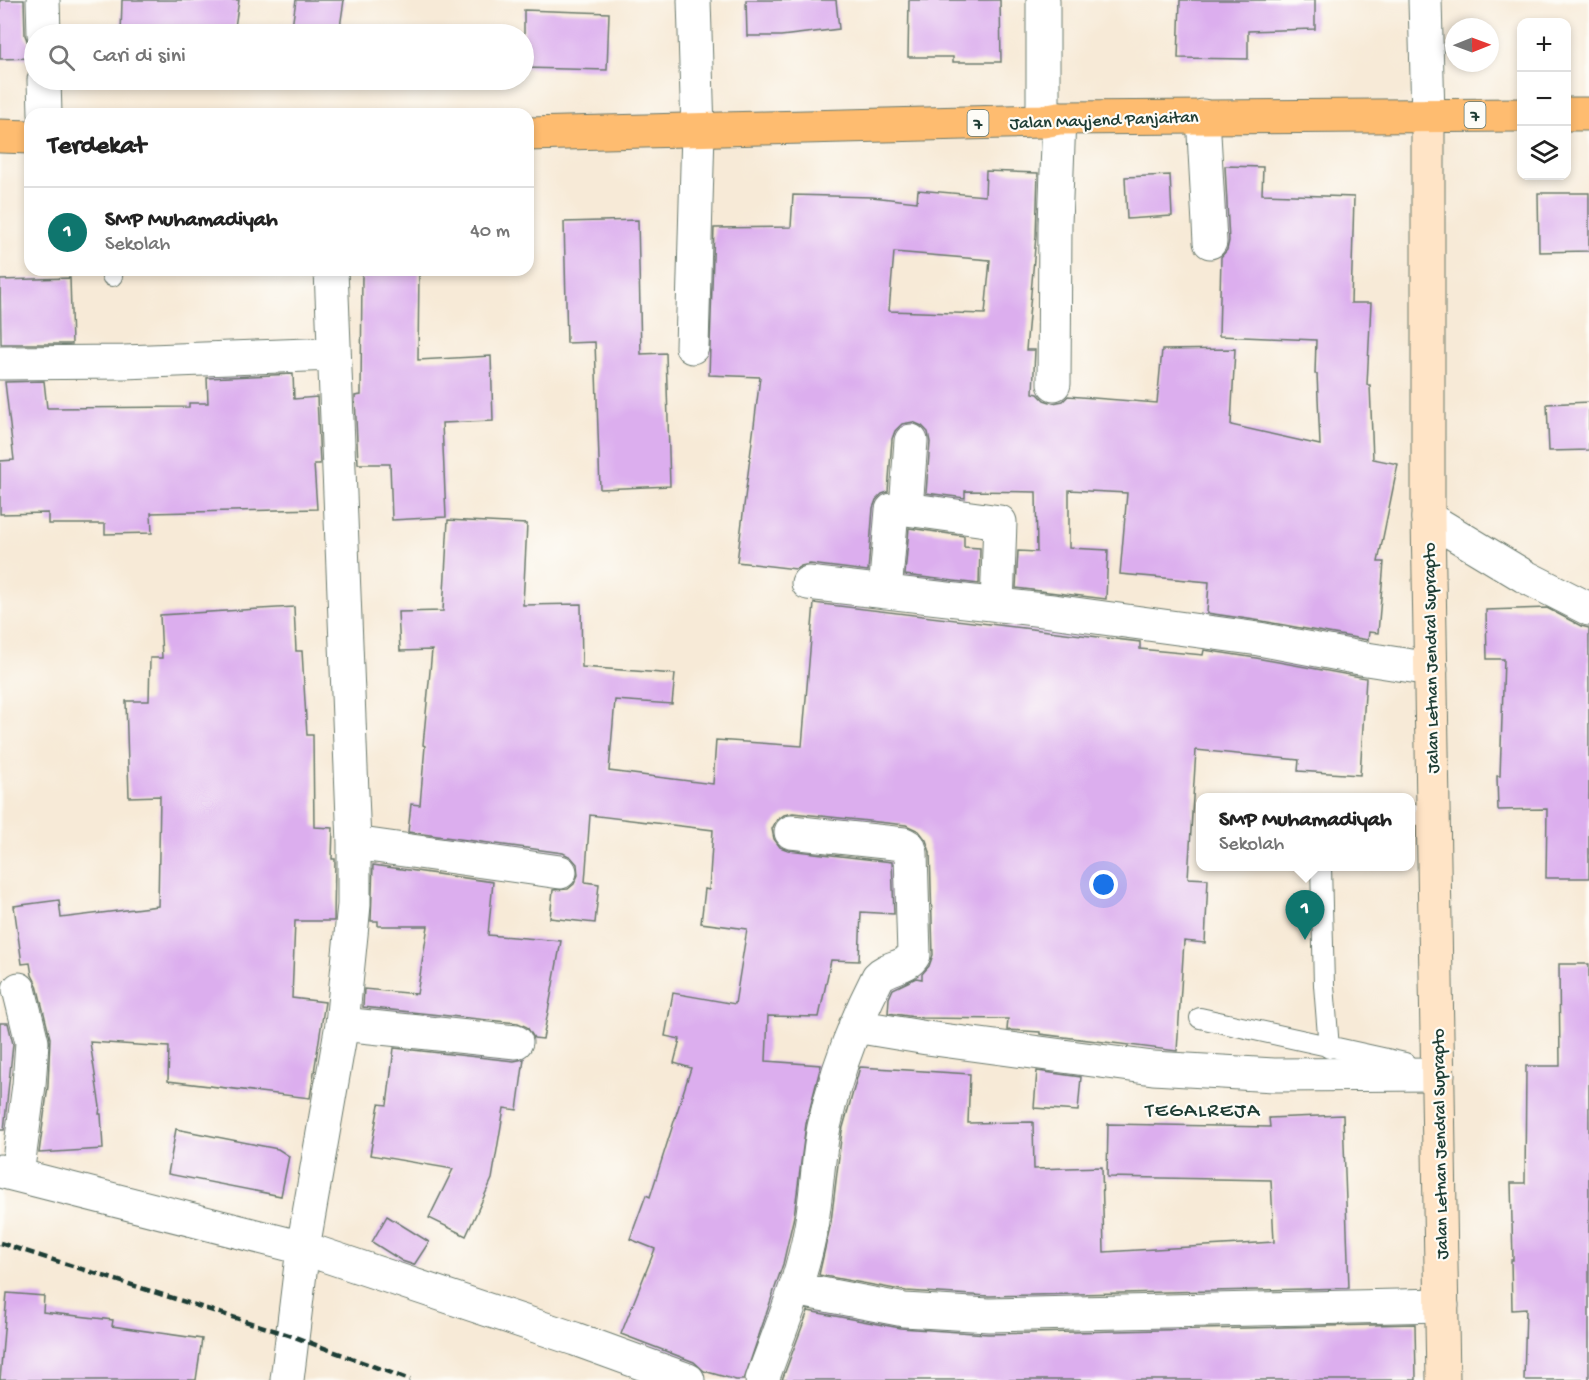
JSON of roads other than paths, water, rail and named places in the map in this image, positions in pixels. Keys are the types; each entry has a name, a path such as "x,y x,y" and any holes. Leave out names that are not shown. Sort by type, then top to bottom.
{"highway":[{"path":"1571,114 1589,114"},
{"name":"7","path":"1428,116 1517,115"},
{"name":"Jalan Mayjend Panjaitan","path":"534,134 1203,116 1428,116"},
{"path":"0,136 24,136"}],"main road":[{"name":"Jalan Letnan Jendral Suprapto","path":"1428,116 1428,518 1431,669 1421,814 1438,1072 1443,1380"}],"street":[{"path":"43,0 44,24"},
{"path":"692,347 698,131 694,0"},
{"path":"1042,0 1051,120 1055,224 1054,384"},
{"path":"1425,0 1428,116"},
{"path":"44,90 45,108"},
{"path":"1203,116 1210,242"},
{"path":"287,1380 303,1248 342,1024 354,905 354,843 331,276"},
{"path":"0,363 124,362 334,354"},
{"path":"906,509 911,441"},
{"path":"885,592 892,510 906,509 1000,522 997,605"},
{"path":"1428,518 1524,576 1589,609"},
{"path":"808,583 1259,639 1431,669"},
{"path":"762,1380 795,1289 810,1234 824,1129 837,1079 855,1026 878,977 884,970 908,963 914,955 909,847 904,844 791,832"},
{"path":"354,843 560,872"},
{"path":"19,988 32,1042 29,1085 8,1173 303,1248 575,1339 688,1380"},
{"path":"342,1024 516,1042"},
{"path":"855,1026 927,1038 1153,1068 1274,1075 1438,1072"},
{"path":"795,1289 904,1310 988,1315 1442,1305"}],"lane":[{"path":"1321,871 1324,985 1329,1048"},
{"path":"1200,1018 1438,1072"}],"railway":[{"path":"0,1243 292,1336 410,1380"}],"place":[{"name":"SMP Muhamadiyah","path":"1305,940"}],"district":[{"name":"TEGALREJA","path":"1203,1109"}]}
